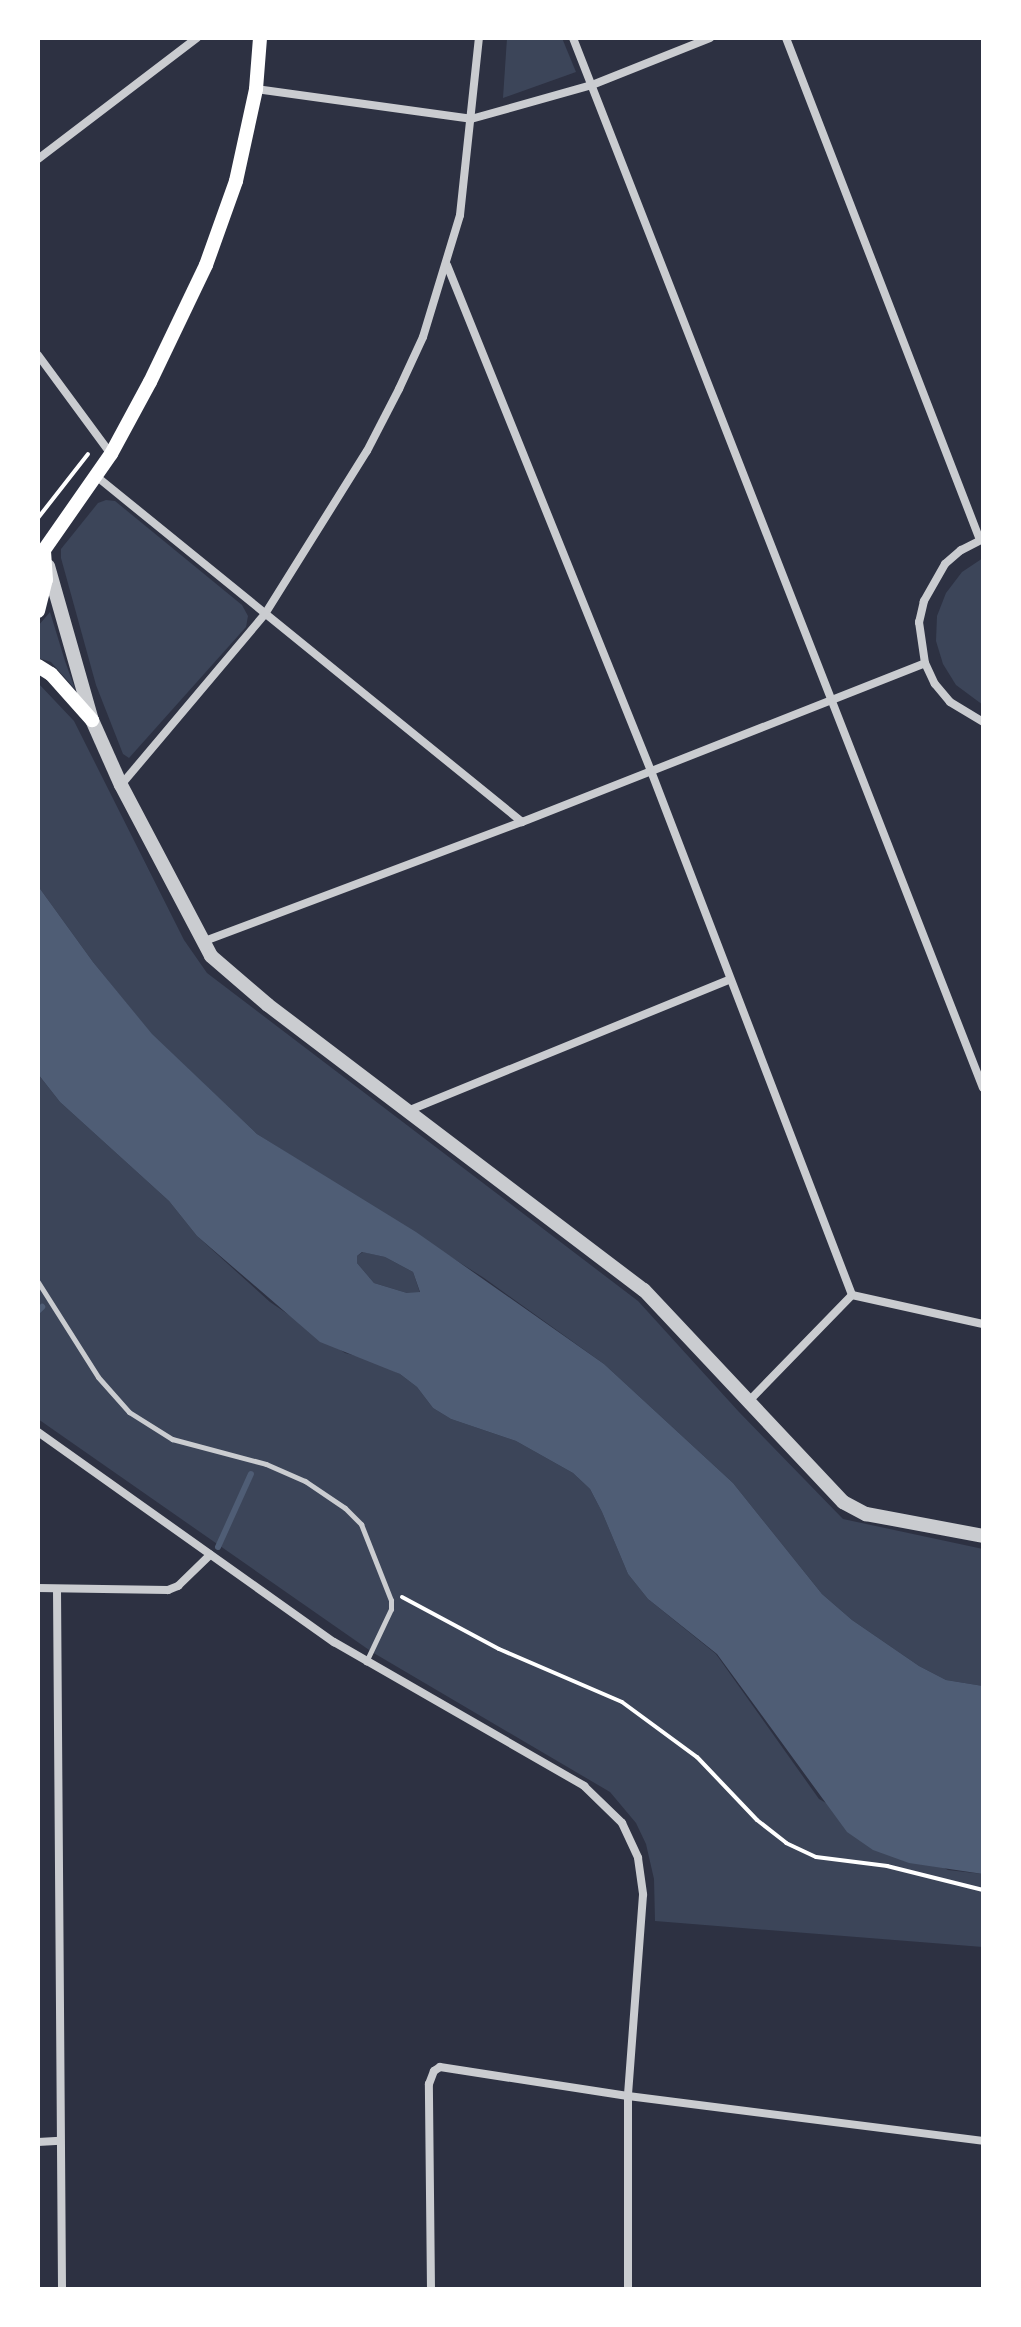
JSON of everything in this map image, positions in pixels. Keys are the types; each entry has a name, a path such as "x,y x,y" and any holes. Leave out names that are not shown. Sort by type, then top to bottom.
{"main road":[{"path":"38,611 46,580 41,548 111,454 150,382 206,265 236,181 256,89 260,38"},
{"path":"38,666 51,674 92,720"}],"street":[{"path":"38,159 197,38"},
{"path":"121,785 265,614 380,426 423,337 460,215 479,38"},
{"path":"573,38 983,1088"},
{"path":"256,89 471,119 592,85 710,38"},
{"path":"786,38 982,540 945,564 928,591 919,622 925,663 935,684 950,702 983,722"},
{"path":"447,265 651,771 852,1295"},
{"path":"38,355 111,454"},
{"path":"96,476 522,822"},
{"path":"41,548 92,720 121,785 201,942 225,969 268,1005 644,1290 747,1403 832,1491 855,1509 983,1536"},
{"path":"201,942 522,822 925,663"},
{"path":"410,1110 729,980"},
{"path":"852,1295 983,1324"},
{"path":"747,1403 852,1295"},
{"path":"38,1432 366,1663 598,1797 622,1823 632,1842 643,1895 628,2096 628,2289"},
{"path":"38,1588 168,1590 178,1586 210,1555"},
{"path":"57,1589 62,2289"},
{"path":"431,2289 429,2084 434,2071 451,2067 628,2096 983,2141"},
{"path":"38,2142 60,2141"}],"lane":[{"path":"38,1282 98,1377 129,1412 172,1439 266,1464 328,1495 361,1524 390,1589 391,1609 366,1663"}],"path":[{"path":"38,518 100,439"},
{"path":"390,1589 499,1649 622,1702 697,1757 757,1820 786,1843 816,1857 887,1866 983,1890"}],"shaded area":[{"path":"507,38 562,38 576,72 503,98"},
{"path":"115,501 242,605 248,616 246,627 129,758 123,754 96,685 61,558 61,549 98,503"},
{"path":"983,558 983,705 956,685 943,664 936,641 937,616 946,593 962,572"},
{"path":"50,612 75,689 51,662 38,658 38,626"},
{"path":"38,683 74,721 184,940 207,973 638,1301 739,1412 843,1519 983,1549 983,1686 946,1680 919,1666 852,1620 822,1594 733,1483 604,1364 484,1278 257,1134 152,1035 93,962 38,886"},
{"path":"38,886 93,962 152,1034 257,1134 416,1232 604,1364 733,1483 822,1594 852,1620 919,1666 946,1680 983,1686 983,1874 909,1863 873,1850 847,1832 717,1654 648,1599 628,1574 590,1489 573,1473 516,1441 451,1419 433,1408 417,1387 400,1374 320,1342 197,1236 169,1201 60,1102 38,1074","holes":["362,1252 385,1257 413,1272 420,1292 407,1293 374,1283 357,1263 357,1256"]},
{"path":"38,1074 60,1102 169,1201 197,1236 270,1302 345,1353 372,1360 400,1374 417,1387 433,1408 451,1419 516,1441 573,1473 590,1489 628,1574 648,1599 716,1654 819,1799 948,1870 983,1874 983,1947 655,1921 654,1879 646,1844 636,1823 610,1792 372,1652 38,1419"},
{"path":"363,1252 385,1257 413,1272 420,1293 407,1293 374,1283 357,1263 357,1256"}],"waterway":[{"path":"38,1311 42,1307"},
{"path":"218,1547 251,1474"}]}
